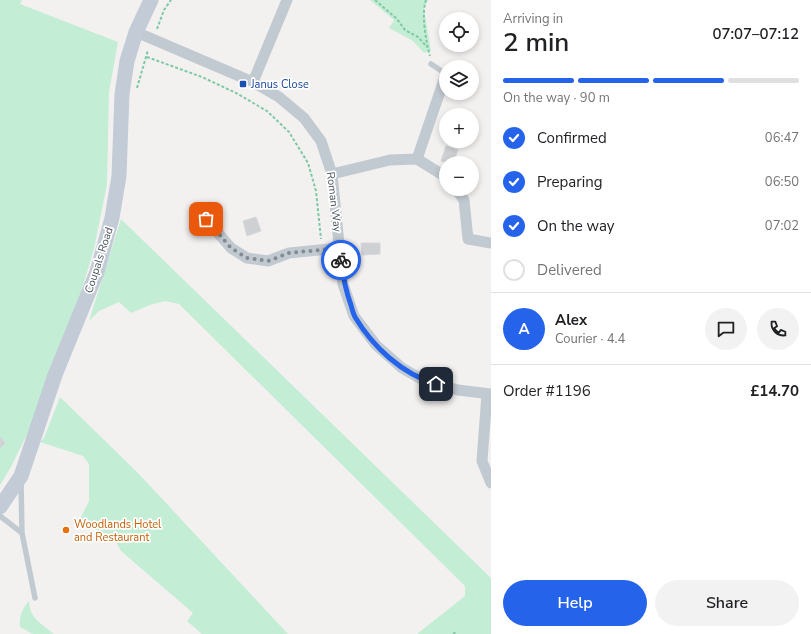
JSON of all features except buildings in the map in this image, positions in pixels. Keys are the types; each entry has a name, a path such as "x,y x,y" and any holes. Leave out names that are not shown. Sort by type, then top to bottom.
{"street":[{"name":"Coupals Road","path":"0,507 21,476 55,375 97,272 112,218 119,176 122,94 127,61 136,32 151,0"},
{"path":"253,82 287,0"},
{"name":"Roman Way","path":"136,32 253,82 279,97 304,118 321,142 332,174 343,284 354,316 376,345 402,368 425,381 458,390 489,394"},
{"path":"417,159 439,95"},
{"path":"332,174 390,160 417,159 439,173"},
{"path":"461,196 464,200 468,239 491,243"},
{"path":"206,219 231,248 247,258 268,261 289,253 340,248"},
{"path":"489,394 482,461 491,483"}],"lane":[{"path":"431,64 439,69"},
{"path":"21,476 22,533 35,598"},
{"path":"0,516 22,533"}],"path":[{"path":"153,40 164,10 171,0"},
{"path":"375,0 397,19 405,30 418,37 427,47"},
{"path":"426,0 424,4 424,16 427,47 431,64"},
{"path":"147,56 202,77 236,93 267,111 290,132 308,163 316,191 322,250"},
{"path":"453,634 457,631"}],"green space":[{"path":"0,0 22,0 20,4 118,42 109,92 107,184 94,249 82,289 31,426 11,467 0,485"},
{"path":"370,0 428,0 424,9 431,51 424,53 413,41 389,28 394,20"},
{"path":"121,219 491,578 491,634 417,634 465,596 465,586 179,304 165,301 150,305 131,313 119,302 99,311 89,321"},
{"path":"60,397 139,474 288,634 202,634 187,621 193,613 121,551 111,537 79,521 89,501 89,464 83,456 40,442 44,438"},
{"path":"29,601 32,612 37,620 54,634 33,634 20,627 20,619 24,607"}],"way so far":[{"path":"206,219 231,248 247,258 268,261 289,253 340,248 341,260"}],"place":[{"name":"Janus Close","path":"243,84"},
{"name":"Woodlands Hotel and Restaurant","path":"66,530"}],"route":[{"path":"341,260 343,284 354,316 376,345 402,368 425,381 436,384"}]}
